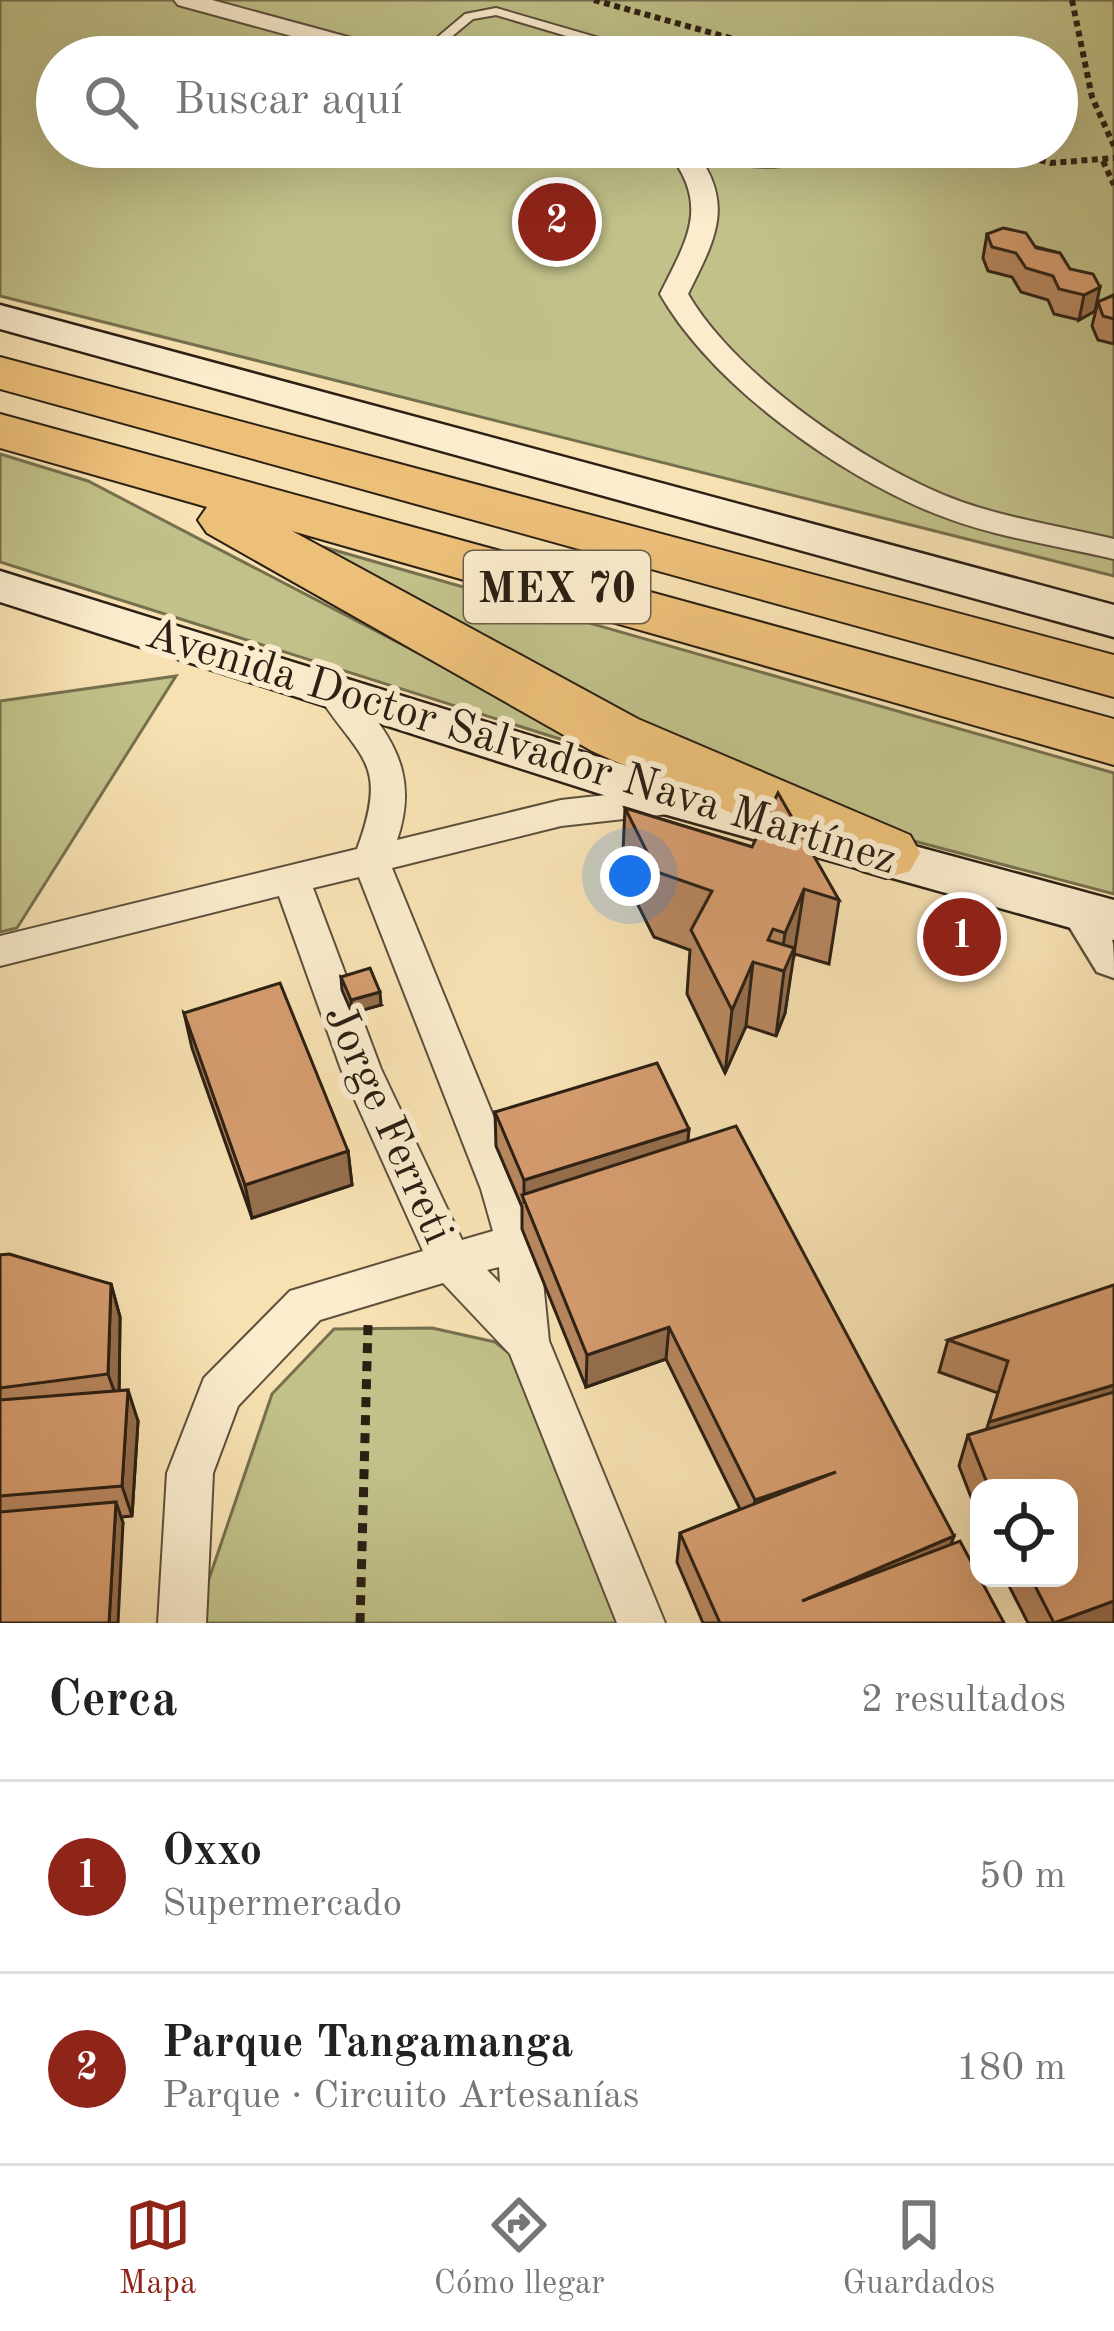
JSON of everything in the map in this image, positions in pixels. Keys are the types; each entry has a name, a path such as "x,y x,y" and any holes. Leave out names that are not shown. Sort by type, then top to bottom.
{"highway":[{"name":"MEX 70","path":"0,374 1114,676"},
{"name":"MEX 70","path":"0,431 1114,742"},
{"path":"70,451 232,523 614,735 886,854"}],"main road":[{"path":"0,316 1114,621"},
{"name":"Avenida Doctor Salvador Nava Martínez","path":"0,586 678,800 1098,915"}],"street":[{"path":"186,0 318,36"},
{"path":"692,168 700,184 705,226 674,294 682,316 728,363 823,437 944,506 1114,549"},
{"path":"332,690 379,745 392,781 388,818 371,861"},
{"path":"0,951 561,813 678,800"},
{"name":"Jorge Ferreti","path":"371,861 502,1189 518,1242 527,1341 641,1623"},
{"name":"Jorge Ferreti","path":"292,881 361,1069 423,1211 453,1264 527,1341"},
{"path":"1098,915 1114,959"},
{"path":"182,1623 190,1473 220,1393 307,1305 518,1242"}],"lane":[{"path":"445,36 469,16 496,11 580,36"}],"path":[{"path":"594,0 723,36"},
{"path":"1072,0 1092,97 1114,146"},
{"path":"1078,164 1114,158"},
{"path":"1103,161 1114,185"},
{"path":"360,1623 369,1288"}],"green space":[{"path":"0,0 1114,0 1114,576 0,296"},
{"path":"0,454 88,481 620,758 0,562"},
{"path":"299,540 1114,773 1114,894 861,827 607,707"},
{"path":"176,676 17,928 0,932 0,701"},
{"path":"432,1328 495,1342 532,1371 641,1623 194,1623 272,1394 334,1329"}],"building":[{"path":"1003,228 1026,233 1036,248 1060,253 1070,269 1093,274 1100,287 1084,295 1059,289 1053,276 1026,268 1016,253 992,247 987,234"},
{"path":"1114,295 1114,319 1103,316 1098,302"},
{"path":"778,793 839,900 804,889 785,933 773,929 768,940 794,948 784,971 753,962 732,1010 691,930 712,891 657,872 625,808 752,847"},
{"path":"370,968 380,992 351,1000 341,977"},
{"path":"280,983 348,1151 245,1185 184,1013"},
{"path":"657,1063 689,1129 524,1180 495,1112"},
{"path":"736,1126 954,1536 802,1601 960,1541 970,1560 970,1587 985,1587 1004,1623 720,1623 680,1533 836,1472 755,1500 669,1327 587,1355 522,1195"},
{"path":"0,1255 111,1284 108,1374 0,1388"},
{"path":"1114,1285 1114,1385 989,1422 1008,1361 948,1340"},
{"path":"128,1390 122,1486 0,1496 0,1400"},
{"path":"1114,1392 1114,1601 1054,1623 1036,1587 1078,1587 1078,1479 985,1479 968,1435"},
{"path":"116,1502 109,1623 0,1623 0,1512"}],"place":[{"name":"Parque Tangamanga","path":"557,222"},
{"name":"Oxxo","path":"962,937"}]}
